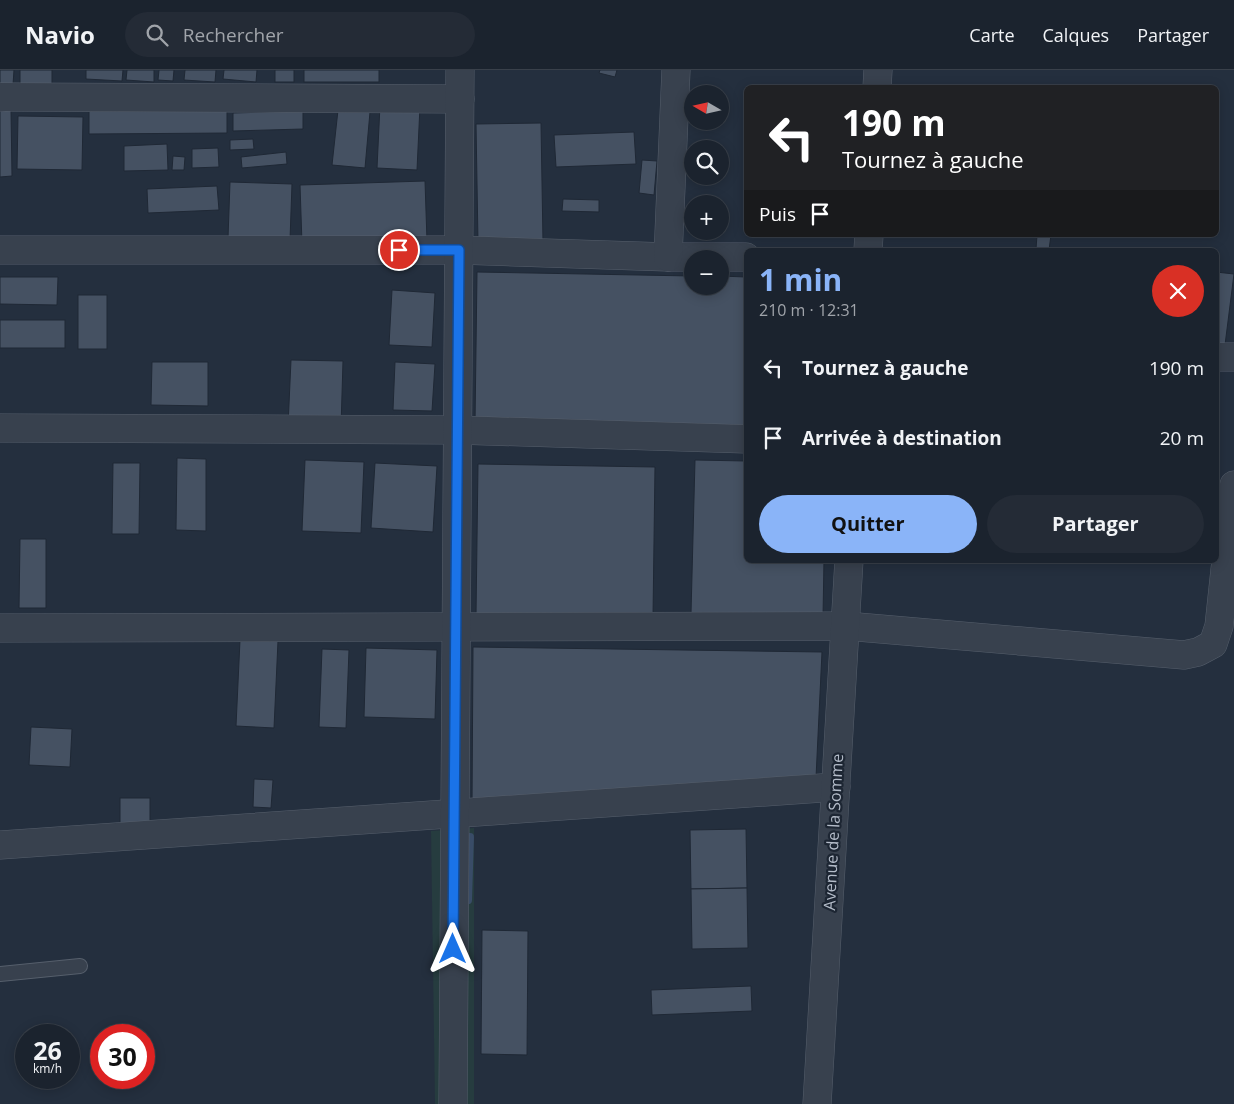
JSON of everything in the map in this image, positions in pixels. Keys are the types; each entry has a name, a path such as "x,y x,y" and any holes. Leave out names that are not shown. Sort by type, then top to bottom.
{"street":[{"path":"453,1104 460,70"},
{"path":"668,257 676,70"},
{"path":"877,85 878,70"},
{"path":"0,97 460,99"},
{"path":"0,250 459,250 668,257 744,257"},
{"path":"1219,357 1234,357"},
{"path":"0,428 457,430 744,439"},
{"path":"0,628 846,626 1184,655 1198,652 1213,644 1219,626 1234,485"},
{"name":"Avenue de la Somme","path":"817,1104 850,563"},
{"path":"0,845 836,787"}],"lane":[{"path":"0,974 80,966"}],"green space":[{"path":"474,828 474,1104 435,1104 431,831"}],"building":[{"path":"0,70 14,70 13,85 0,84"},
{"path":"20,70 52,70 52,86 20,86"},
{"path":"86,70 123,70 122,81 86,79"},
{"path":"127,70 154,70 154,82 126,80"},
{"path":"159,70 174,70 173,81 158,80"},
{"path":"185,70 216,70 215,82 184,80"},
{"path":"224,70 257,70 256,82 223,79"},
{"path":"275,70 294,70 294,82 275,82"},
{"path":"304,70 379,70 379,82 304,82"},
{"path":"600,70 617,70 615,77 599,73"},
{"path":"380,105 420,106 417,170 377,168"},
{"path":"11,110 12,176 0,177 0,111"},
{"path":"227,110 227,133 89,134 89,111"},
{"path":"338,110 370,112 365,168 332,165"},
{"path":"303,111 303,129 233,131 233,113"},
{"path":"18,116 83,117 82,170 17,169"},
{"path":"541,123 543,242 478,243 476,124"},
{"path":"634,132 636,164 556,167 554,135"},
{"path":"253,139 254,149 230,150 230,140"},
{"path":"167,144 168,170 124,171 124,146"},
{"path":"218,148 219,167 192,168 192,149"},
{"path":"286,152 287,164 242,168 241,157"},
{"path":"173,156 185,157 184,170 172,170"},
{"path":"642,160 657,161 654,195 639,193"},
{"path":"425,181 427,241 302,244 300,185"},
{"path":"230,182 292,184 290,240 228,238"},
{"path":"217,186 219,210 148,213 147,189"},
{"path":"563,199 599,200 599,212 562,211"},
{"path":"1037,237 1051,237 1049,248 1036,248"},
{"path":"477,272 684,276 684,295 729,295 729,276 744,277 744,428 475,423"},
{"path":"1219,272 1234,274 1225,345 1219,344"},
{"path":"0,277 58,277 57,305 0,304"},
{"path":"392,290 435,293 432,347 389,345"},
{"path":"78,295 107,295 107,349 78,349"},
{"path":"0,320 65,320 65,348 0,348"},
{"path":"291,360 343,361 341,428 288,426"},
{"path":"152,362 208,362 208,406 151,405"},
{"path":"395,362 435,364 432,411 393,410"},
{"path":"177,458 206,459 206,531 176,530"},
{"path":"305,460 364,462 361,533 302,531"},
{"path":"695,460 744,461 744,563 824,563 823,617 691,613"},
{"path":"113,463 140,463 139,534 112,534"},
{"path":"375,463 437,466 433,532 371,528"},
{"path":"478,464 655,467 653,617 476,615"},
{"path":"20,539 46,539 46,608 19,608"},
{"path":"240,640 278,641 274,728 236,726"},
{"path":"473,647 822,652 816,778 472,804"},
{"path":"366,648 437,650 435,719 364,717"},
{"path":"322,649 349,650 346,728 319,727"},
{"path":"31,727 72,729 70,767 29,765"},
{"path":"254,779 273,780 271,808 253,807"},
{"path":"120,798 150,798 150,830 120,830"},
{"path":"746,829 747,888 691,889 690,830"},
{"path":"747,888 748,948 692,949 691,889"},
{"path":"482,930 528,931 527,1055 481,1054"},
{"path":"751,986 752,1011 652,1015 651,990"}],"waterway":[{"path":"468,900 470,837"}],"route":[{"path":"399,250 459,250 453,949"}]}
